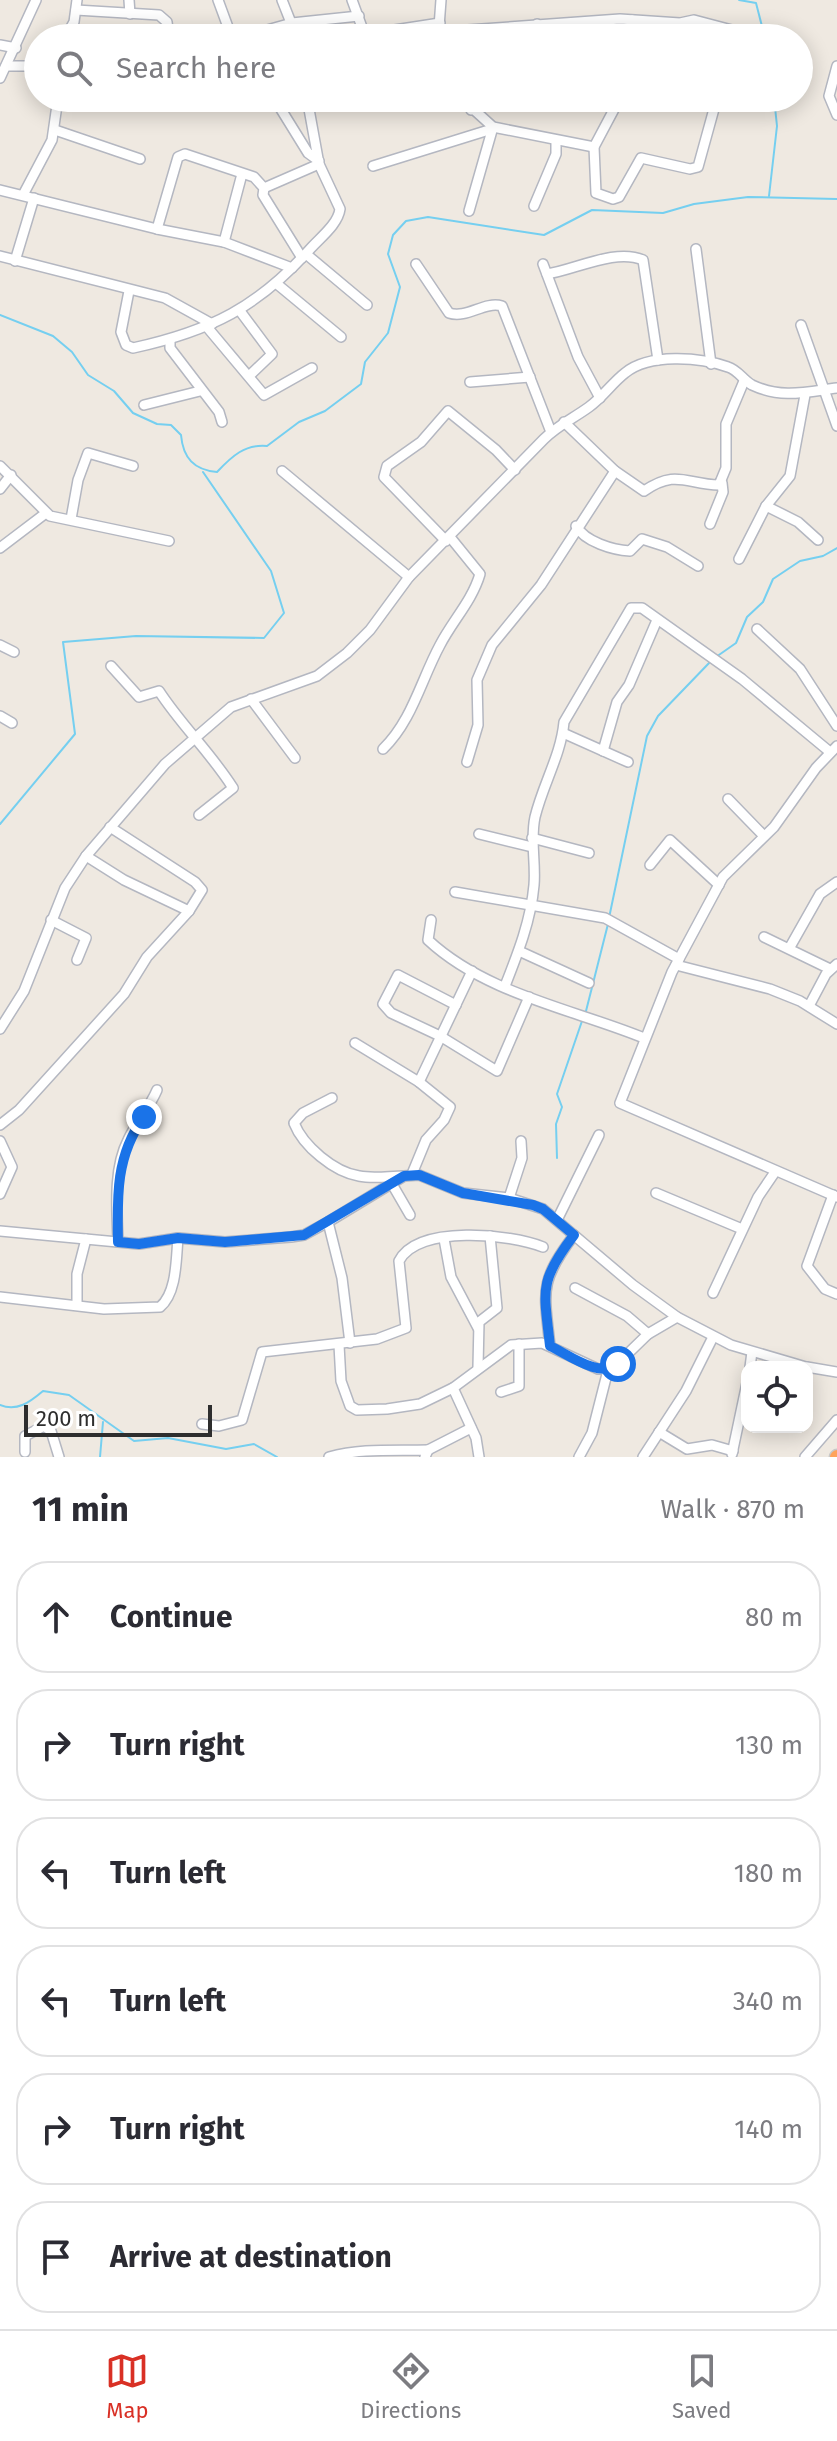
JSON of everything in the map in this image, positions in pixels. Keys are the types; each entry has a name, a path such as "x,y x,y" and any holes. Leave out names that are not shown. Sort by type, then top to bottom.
{"street":[{"path":"26,24 36,0"},
{"path":"129,0 130,14"},
{"path":"218,0 227,24"},
{"path":"282,0 292,23"},
{"path":"352,0 362,24"},
{"path":"439,24 441,0"},
{"path":"70,24 76,5 164,18 166,24"},
{"path":"288,24 359,16"},
{"path":"632,20 632,24"},
{"path":"537,24 632,20 680,23 694,20 716,24"},
{"path":"0,78 24,29"},
{"path":"0,45 16,48"},
{"path":"6,66 24,66"},
{"path":"837,66 829,96 837,115"},
{"path":"23,195 55,130 57,112"},
{"path":"283,112 308,153 319,163"},
{"path":"129,291 121,332 126,345 133,348 170,340 210,326 240,311 277,284 340,214 339,205 319,163 310,112"},
{"path":"473,112 493,128 594,147"},
{"path":"613,112 594,147 596,193 605,198 619,197 641,158 695,169 701,162 702,144 712,112"},
{"path":"373,166 493,128"},
{"path":"469,211 493,128"},
{"path":"55,130 140,159"},
{"path":"534,206 556,154 556,141"},
{"path":"157,229 181,154 254,177 264,188"},
{"path":"264,188 319,163"},
{"path":"224,242 242,174"},
{"path":"264,188 263,195 304,256 367,305"},
{"path":"0,190 157,229 224,242 292,268"},
{"path":"15,261 34,198"},
{"path":"696,249 711,364"},
{"path":"0,256 170,300 210,326 261,393 268,395 312,368"},
{"path":"547,274 604,260 636,257 643,260 658,360"},
{"path":"416,264 449,313 457,315 494,304 502,306 551,432"},
{"path":"543,264 574,347 600,398"},
{"path":"277,284 341,337"},
{"path":"240,311 272,354 249,376"},
{"path":"801,325 836,423"},
{"path":"170,340 170,348 219,412 222,422"},
{"path":"0,1029 19,1002 65,888 86,856 165,764 224,711 327,670 370,630 409,577 551,432 600,398 626,372 658,360 711,364 733,369 744,381 774,393 805,395 837,388"},
{"path":"470,382 530,377"},
{"path":"710,524 723,492 727,458 726,424 744,381"},
{"path":"144,405 200,391"},
{"path":"739,559 766,506 790,476 805,395"},
{"path":"383,749 399,733 439,646 471,598 480,574 384,477 387,466 421,442 448,411 496,450 515,470"},
{"path":"564,422 615,471 644,491 669,478 715,486 722,483"},
{"path":"71,519 78,480 88,453 133,466"},
{"path":"0,466 46,513 116,532 169,541"},
{"path":"282,471 409,577"},
{"path":"467,762 478,725 477,680 492,645 541,585 576,526 615,471"},
{"path":"0,489 11,475"},
{"path":"766,506 798,522 818,540"},
{"path":"0,548 46,513"},
{"path":"576,526 579,532 613,550 630,551 642,539 667,547 698,566"},
{"path":"505,986 519,951 531,906 535,879 532,843 542,791 567,715 631,608 642,608 833,749 764,836 728,871 719,885 677,962 620,1098 621,1106 690,1131 775,1172 835,1196 807,1266 825,1289 837,1294"},
{"path":"603,751 617,702 632,680 657,620"},
{"path":"757,629 800,669 837,726"},
{"path":"0,645 14,652"},
{"path":"111,666 139,697 159,691 233,788 199,815"},
{"path":"251,699 295,758"},
{"path":"0,716 12,723"},
{"path":"563,733 628,762"},
{"path":"728,799 764,836"},
{"path":"0,1125 19,1110 124,994 147,957 189,911 199,895 200,885 110,827"},
{"path":"479,834 589,853"},
{"path":"650,865 670,840 719,885"},
{"path":"86,856 124,880 189,911"},
{"path":"790,947 820,894 837,882"},
{"path":"455,892 605,918 677,962 770,989 809,1006 837,1024"},
{"path":"51,920 86,938 77,960"},
{"path":"431,920 428,940 472,971 529,997 644,1038"},
{"path":"764,937 834,966 809,1006"},
{"path":"519,951 589,983"},
{"path":"419,1082 472,971"},
{"path":"456,1005 403,976 394,980 383,1004 391,1013 440,1036 497,1071 529,997"},
{"path":"0,1231 139,1244 178,1238 225,1242 304,1235 408,1175 426,1140 444,1120 450,1107 419,1082 355,1043"},
{"path":"118,1242 120,1172 126,1142 147,1114 157,1090"},
{"path":"332,1098 303,1113 294,1123 305,1145 348,1173 360,1177 408,1175 463,1193 509,1198 543,1209 677,1317 713,1337 784,1361"},
{"path":"557,1220 599,1135"},
{"path":"0,1141 12,1167 0,1194"},
{"path":"509,1198 522,1158 521,1141"},
{"path":"713,1293 742,1229 775,1172"},
{"path":"392,1184 410,1215"},
{"path":"656,1193 742,1229"},
{"path":"328,1222 342,1278 350,1343"},
{"path":"550,1346 545,1281 552,1264 574,1235"},
{"path":"478,1367 479,1322 497,1308 490,1236"},
{"path":"202,1424 219,1426 244,1418 259,1353 377,1339 406,1328 401,1257 426,1243 490,1236 515,1237 543,1247"},
{"path":"0,1297 131,1310 160,1307 173,1283 178,1238"},
{"path":"77,1305 77,1274 86,1239"},
{"path":"444,1239 451,1277 478,1328"},
{"path":"575,1288 627,1316 648,1334"},
{"path":"579,1457 592,1433 608,1370 648,1334 677,1317"},
{"path":"643,1457 686,1391 713,1337"},
{"path":"339,1345 341,1381 354,1408 387,1409 420,1404 453,1388 504,1348 519,1344 550,1346 598,1369 608,1370"},
{"path":"501,1392 519,1386 519,1344"},
{"path":"751,1361 752,1352"},
{"path":"813,1368 837,1372"},
{"path":"453,1388 476,1438 479,1457"},
{"path":"659,1432 687,1449 712,1445 732,1454 741,1411"},
{"path":"805,1457 837,1420"},
{"path":"25,1452 25,1436 44,1426 51,1431 59,1457"},
{"path":"329,1457 368,1450 426,1453 471,1428"}],"waterway":[{"path":"739,0 756,3 761,24"},
{"path":"769,196 777,126 776,112"},
{"path":"0,315 53,336 72,352 88,375 114,391 133,413 157,424 171,425 181,435 184,450 191,461 202,469 217,472 239,452 267,446 299,422 325,411 361,384 365,362 388,333 400,287 388,254 393,235 406,221 428,217 544,235 592,210 663,213 694,204 748,197 837,199"},
{"path":"0,824 75,734 63,642 136,636 264,638 284,613 271,571 203,472"},
{"path":"716,657 736,643 747,617 763,602 773,579 800,561 823,556 837,548"},
{"path":"609,918 647,736 658,716 711,661"},
{"path":"585,1015 608,924"},
{"path":"557,1158 556,1124 562,1107 557,1094 582,1021"},
{"path":"0,1405 18,1407 43,1391 69,1395 134,1441 168,1438 226,1449 254,1444 277,1457"},
{"path":"100,1457 103,1422"}],"route":[{"path":"144,1117 126,1142 117,1207 118,1242 139,1244 178,1238 225,1242 304,1235 404,1176 428,1177 463,1193 509,1198 543,1209 574,1235 552,1264 545,1281 550,1346 605,1371 618,1364"}]}
